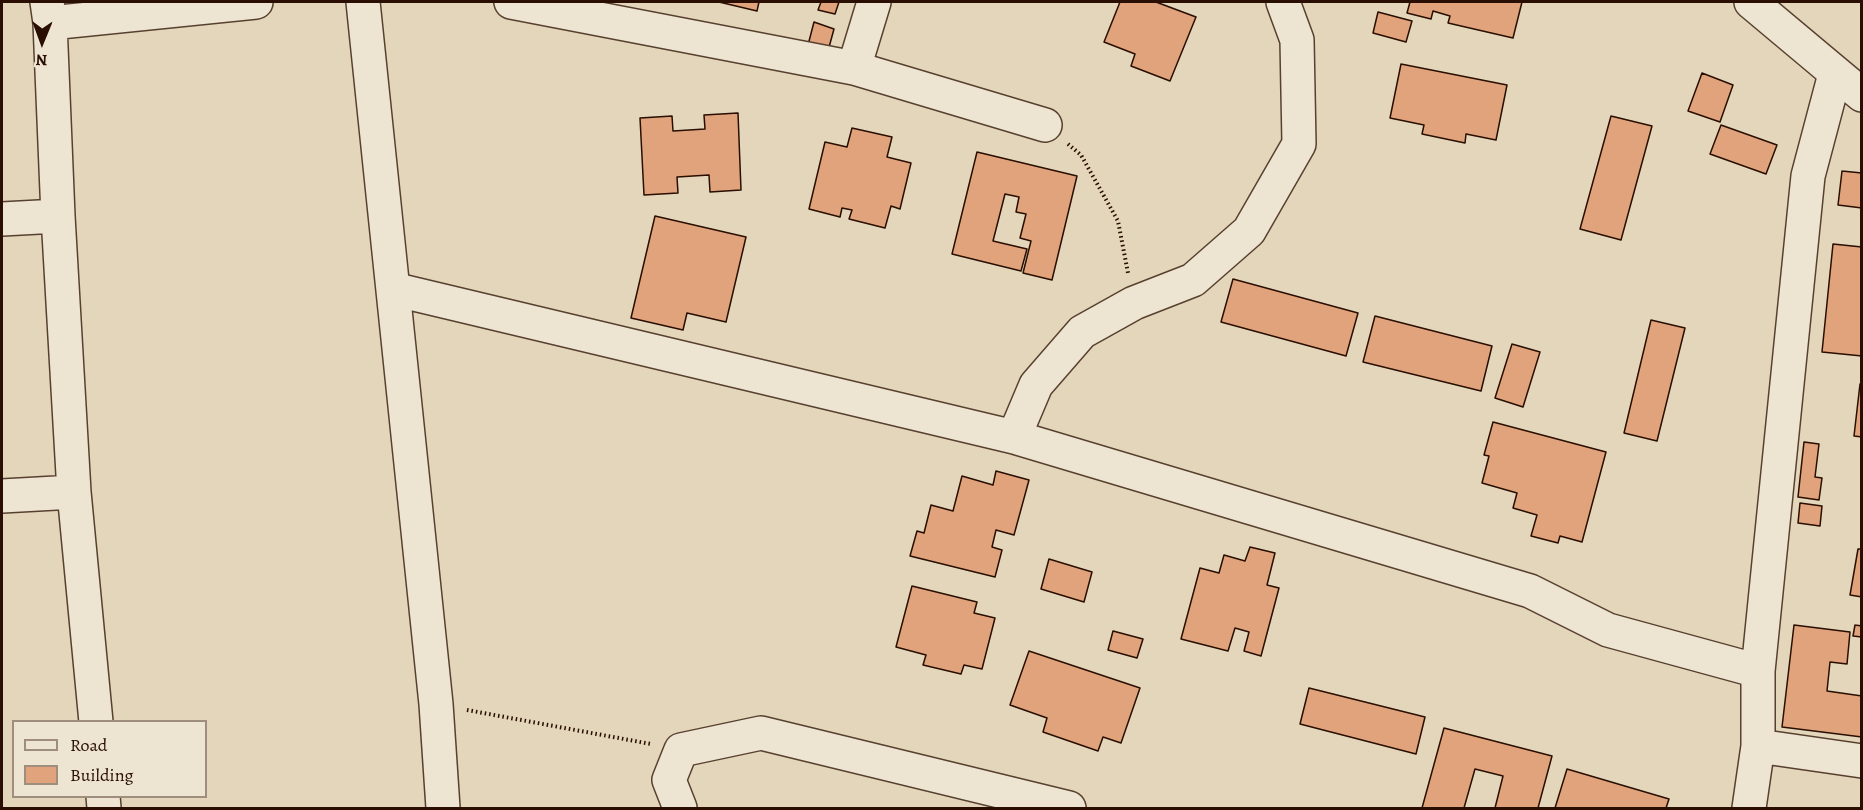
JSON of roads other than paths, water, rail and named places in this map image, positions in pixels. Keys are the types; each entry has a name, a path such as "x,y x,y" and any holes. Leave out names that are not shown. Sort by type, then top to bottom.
{"street":[{"path":"96,720 74,492 48,12 256,2"},
{"path":"363,2 436,704 443,808"},
{"path":"511,2 855,68 1045,125"},
{"path":"855,68 874,2"},
{"path":"1014,437 1036,385 1082,333 1134,303 1193,280 1249,231 1299,144 1297,40 1283,2"},
{"path":"1751,2 1862,95"},
{"path":"1749,808 1758,746 1758,671 1808,176 1835,74"},
{"path":"2,219 58,216"},
{"path":"393,289 1014,437 1530,591 1608,630 1758,671"},
{"path":"2,496 74,492"},
{"path":"680,808 669,780 681,750 761,733 1069,808"},
{"path":"1758,746 1862,761"}]}
